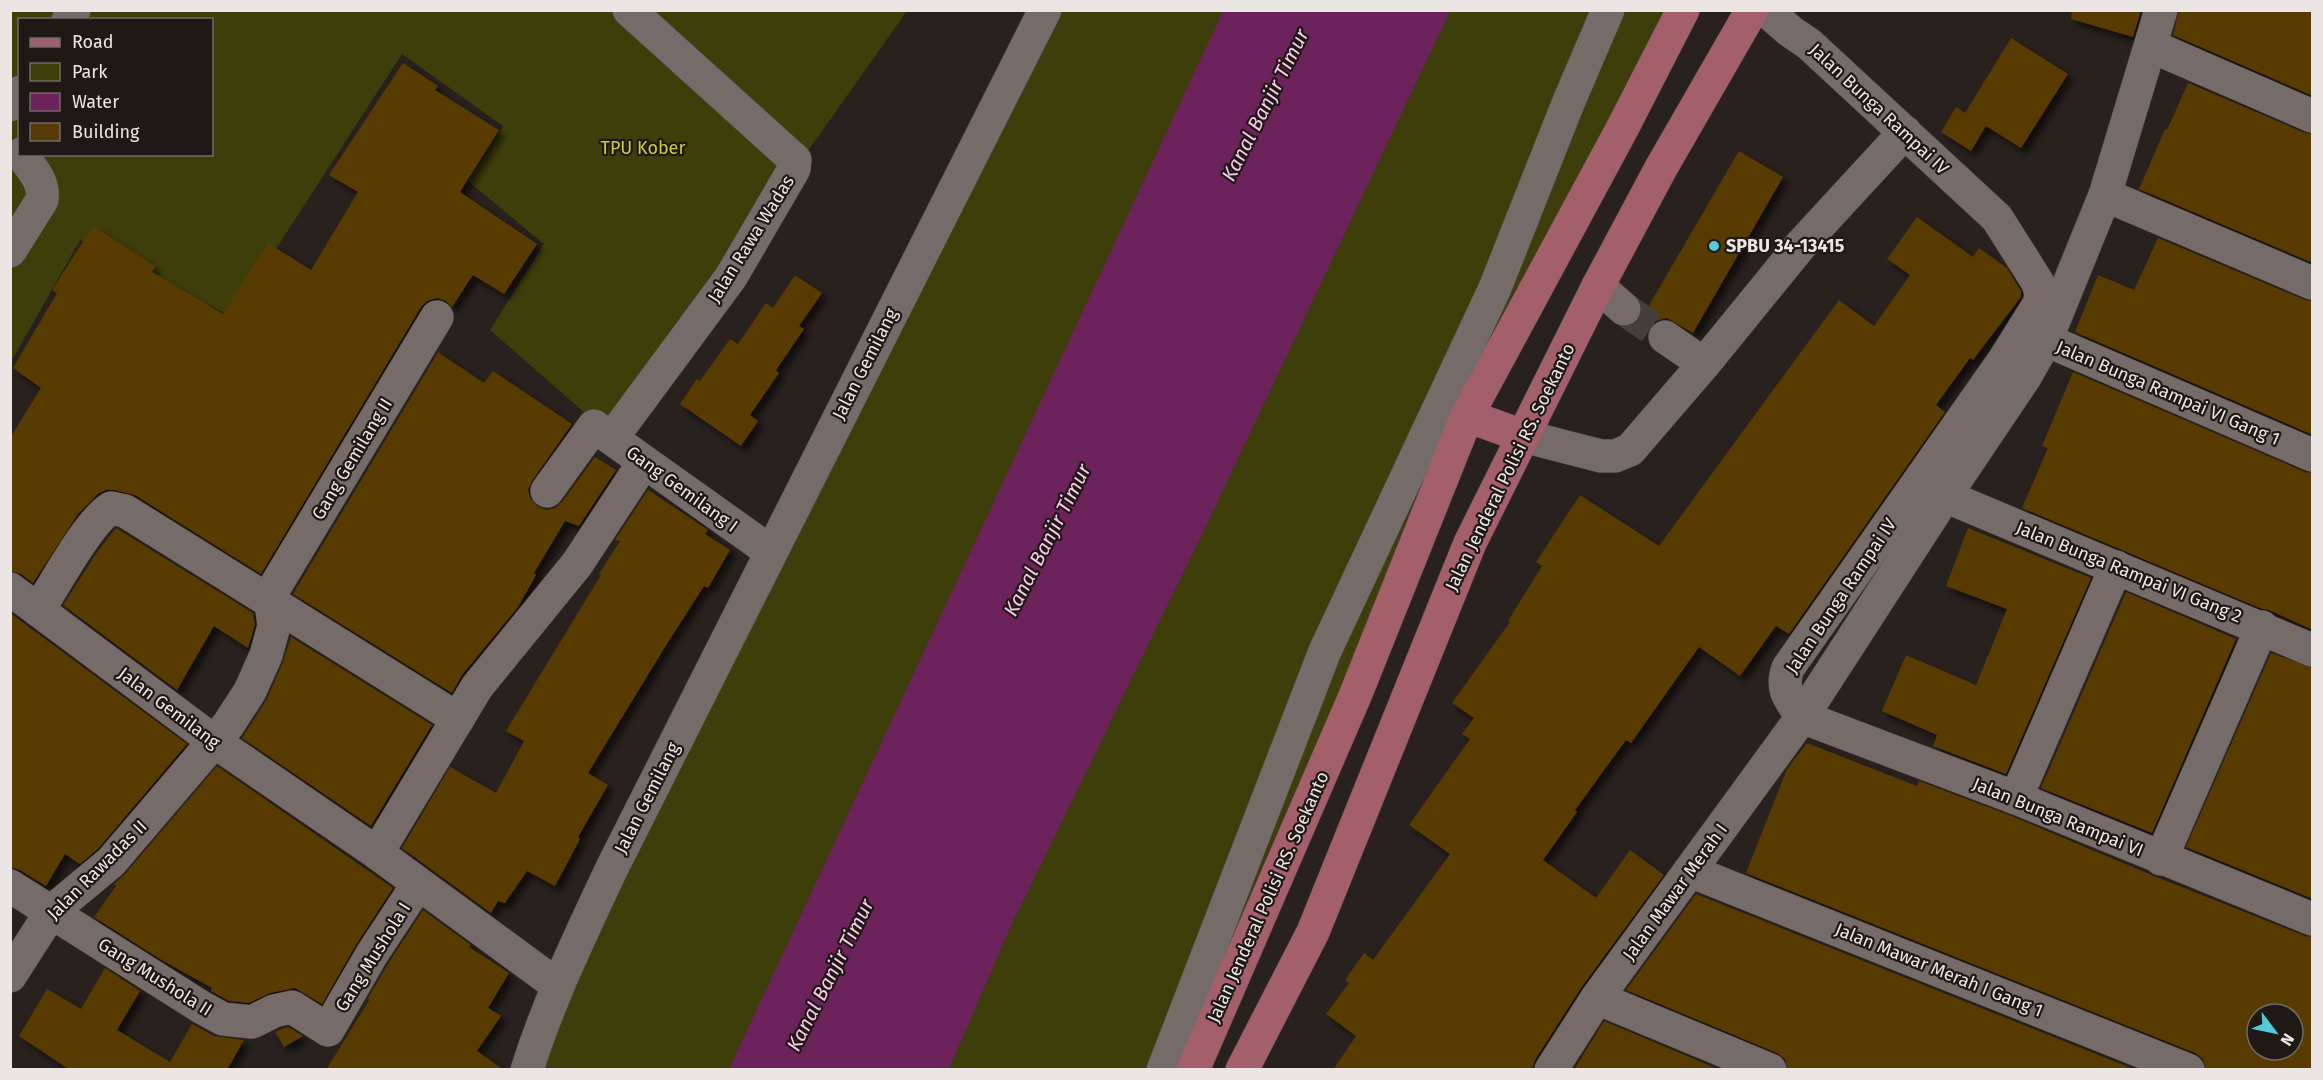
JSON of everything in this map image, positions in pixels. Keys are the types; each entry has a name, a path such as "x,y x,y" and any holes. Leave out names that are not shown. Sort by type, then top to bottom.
{"main road":[{"name":"Jalan Jenderal Polisi RS. Soekanto","path":"1242,1070 1313,932 1470,543 1598,286 1661,168 1752,10"},
{"name":"Jalan Jenderal Polisi RS. Soekanto","path":"1193,1070 1356,696 1467,416 1623,128 1681,11"},
{"path":"1467,416 1523,436"}],"street":[{"name":"Jalan Rawa Wadas","path":"603,432 730,278 794,169 795,160 629,10"},
{"name":"Jalan Gemilang","path":"10,589 215,742 376,853 557,985 612,868 1045,10"},
{"path":"1163,1070 1325,651 1495,288 1569,101 1608,10"},
{"name":"Jalan Bunga Rampai IV","path":"1766,10 1809,44 1997,218 2031,270 2041,294 2035,334 2025,377 1802,717 1785,690 1784,679 1788,668 2004,360 2035,334 2105,195 2161,10"},
{"path":"2151,46 2313,116"},
{"path":"1523,436 1601,456 1615,456 1630,450 1800,246 1905,132"},
{"path":"17,241 42,200 44,190 38,177 22,156"},
{"path":"2105,195 2313,283"},
{"path":"1598,286 1624,309"},
{"name":"Gang Gemilang II","path":"215,742 250,691 266,655 274,626 270,595 437,317"},
{"name":"Jalan Bunga Rampai VI Gang 1","path":"2035,334 2313,455"},
{"path":"1665,337 1704,364"},
{"name":"Gang Gemilang I","path":"603,432 771,552"},
{"path":"547,491 603,432"},
{"path":"376,853 477,687 577,564 644,462"},
{"name":"Jalan Bunga Rampai VI Gang 2","path":"1945,496 2313,650"},
{"path":"38,610 103,513 111,508 125,511 458,719"},
{"path":"2016,798 2116,567"},
{"path":"2161,859 2262,627"},
{"name":"Jalan Bunga Rampai VI","path":"1802,717 2016,798 2313,919"},
{"name":"Jalan Mawar Merah I","path":"1551,1070 1597,998 1802,717"},
{"name":"Jalan Rawadas II","path":"10,976 51,912 111,862 215,742"},
{"name":"Jalan Mawar Merah I Gang 1","path":"1690,871 2188,1070"},
{"name":"Gang Mushola I","path":"328,1030 372,954 418,884"},
{"path":"10,886 51,912"},
{"name":"Gang Mushola II","path":"51,912 223,1019 252,1022 274,1011 292,1007 328,1030"},
{"path":"527,1070 542,1022 557,985"},
{"path":"1597,998 1767,1069"}],"green space":[{"name":"TPU Kober","path":"11,11 907,11 714,284 611,436 490,330 544,244 468,181 503,126 402,54 232,317 80,240 11,362"},
{"path":"1044,11 1684,11 1467,416 1193,1069 527,1070"}],"water":[{"name":"Kanal Banjir Timur","path":"1223,11 1450,11 1206,526 1010,928 949,1069 729,1069"}],"building":[{"path":"2072,10 2141,10 2133,37 2071,19"},
{"path":"2179,10 2313,10 2313,96 2173,35"},
{"path":"2011,38 2068,74 2021,148 1986,126 1971,151 1941,132 1956,107 1965,113"},
{"path":"403,63 438,86 435,90 499,130 460,192 537,244 504,294 473,275 452,307 446,301 437,298 427,301 421,307 261,574 135,495 114,490 99,493 78,514 33,583 21,574 10,571 10,438 41,388 13,368 57,293 52,290 93,226 155,266 152,272 223,314 268,243 311,270 358,192 329,175"},
{"path":"2188,83 2305,133 2313,134 2313,263 2139,189"},
{"name":"SPBU 34-13415","path":"1739,151 1783,177 1693,333 1667,318 1656,321 1644,314"},
{"path":"1917,217 1973,257 1979,248 2007,268 2021,291 2021,297 1973,360 1970,358 1936,405 1945,412 1789,634 1776,626 1740,676 1699,647 1631,743 1626,740 1575,810 1577,812 1543,860 1596,898 1630,850 1664,875 1581,988 1535,1060 1532,1070 1333,1070 1356,1036 1326,1014 1349,983 1345,980 1364,953 1373,960 1450,854 1409,825 1470,739 1462,734 1474,718 1452,703 1510,622 1508,621 1542,566 1536,562 1580,495 1659,546 1839,300 1874,326 1910,275 1887,259"},
{"path":"2158,238 2305,300 2313,301 2313,435 2075,332 2098,275 2134,290"},
{"path":"795,275 822,293 799,326 804,329 776,370 779,373 750,415 758,421 741,446 680,404 697,379 700,381 730,339 738,344 766,303 773,308"},
{"path":"440,349 439,353 484,383 493,371 572,424 528,490 530,498 537,506 546,510 555,508 562,502 595,457 616,470 579,526 565,521 534,573 536,575 518,607 462,675 452,693 293,594"},
{"path":"2073,372 2305,472 2313,473 2313,630 2022,508 2048,448 2042,446"},
{"path":"648,490 708,530 705,534 730,550 708,588 704,586 665,647 588,773 608,785 578,837 580,839 555,886 527,871 505,903 498,901 491,913 402,848 450,767 496,793 524,741 506,731 601,575 599,574 620,541 615,540"},
{"path":"116,528 253,613 255,625 248,648 214,626 177,690 63,605"},
{"path":"1968,528 2091,578 2006,774 1933,746 1937,735 1882,711 1906,655 1976,685 2007,609 1946,586"},
{"path":"2126,592 2236,639 2152,833 2041,788"},
{"path":"10,613 187,744 98,849 80,864 65,854 46,886 20,870 10,867"},
{"path":"291,637 432,725 371,826 242,738 267,699"},
{"path":"2271,653 2313,668 2313,899 2186,847"},
{"path":"1807,743 1917,786 1919,781 2009,815 2305,936 2313,937 2313,1070 2206,1070 2203,1059 2195,1053 1746,873 1787,769"},
{"path":"217,766 393,888 356,945 322,1004 295,988 270,993 249,1003 229,1001 211,991 212,988 160,959 94,917 116,886 114,884"},
{"path":"1696,894 2136,1070 1788,1070 1785,1059 1777,1053 1626,990"},
{"path":"423,910 471,945 469,947 509,973 488,1008 501,1016 477,1051 504,1070 326,1070 370,999 367,1000 388,964"},
{"path":"105,968 140,991 117,1030 170,1062 192,1024 214,1036 244,1040 227,1070 70,1070 19,1036 47,989 81,1009"},
{"path":"1604,1021 1720,1070 1574,1070"},
{"path":"288,1027 303,1036 284,1047 275,1032"}],"tunnel":[{"path":"1624,309 1665,337"}],"place":[{"name":"SPBU 34-13415","path":"1714,246"}]}
